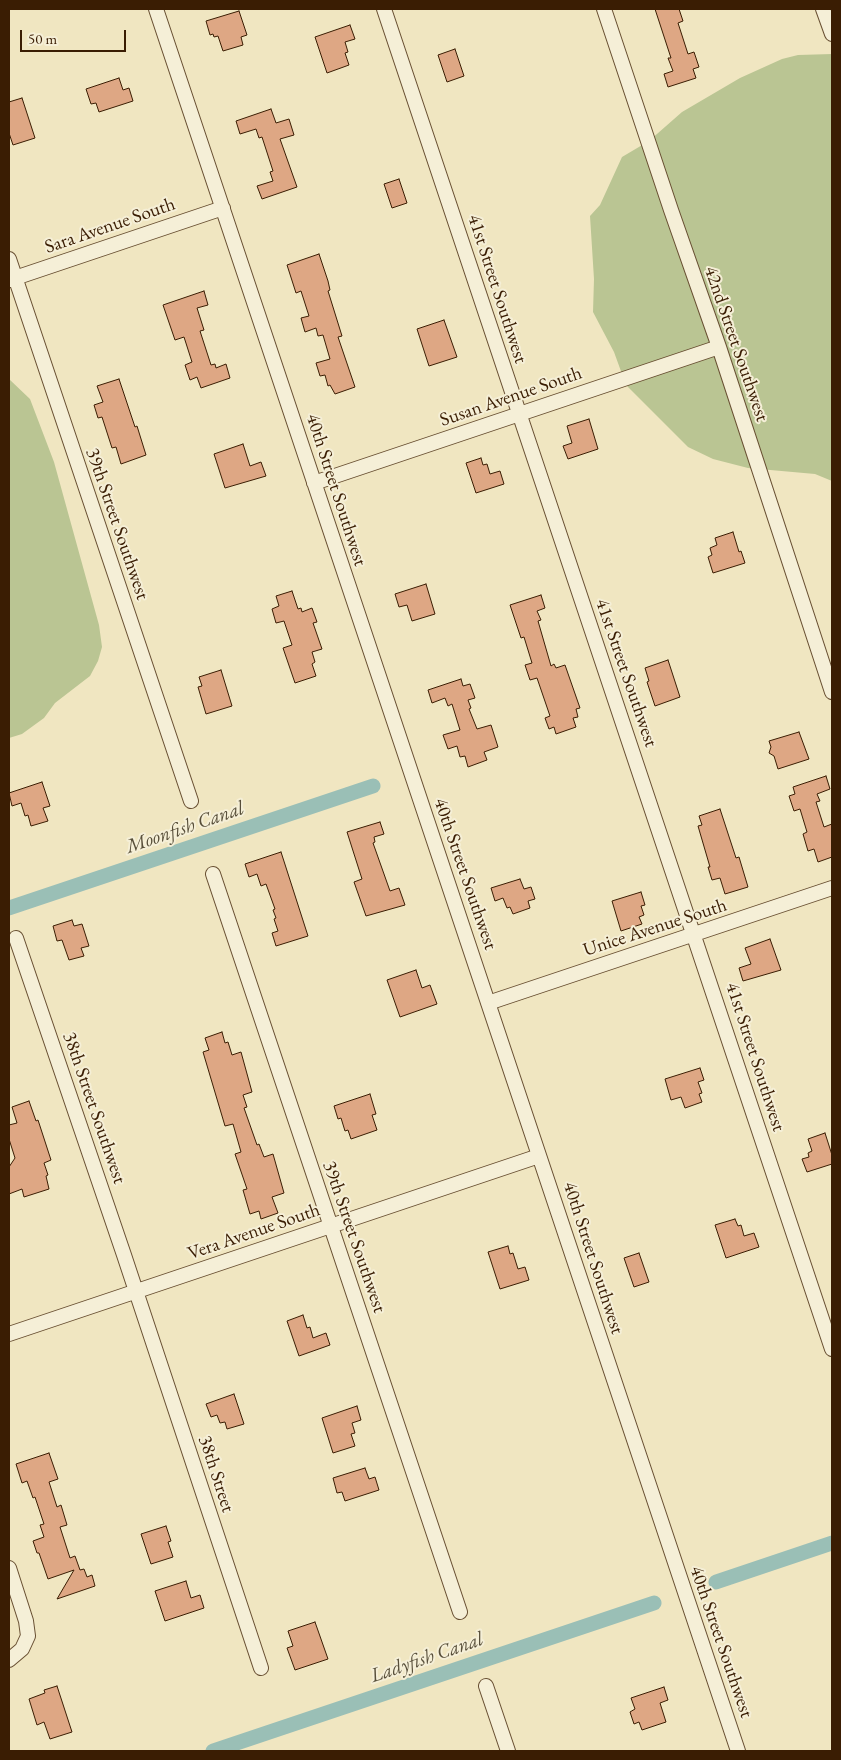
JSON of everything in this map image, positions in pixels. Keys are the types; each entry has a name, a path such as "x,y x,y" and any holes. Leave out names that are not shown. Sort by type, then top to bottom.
{"street":[{"name":"40th Street Southwest","path":"156,9 738,1751"},
{"name":"41st Street Southwest","path":"384,9 832,1350"},
{"name":"42nd Street Southwest","path":"604,9 829,669 832,692"},
{"path":"824,9 832,34"},
{"name":"Sara Avenue South","path":"12,279 223,208"},
{"name":"39th Street Southwest","path":"9,259 12,279 190,801"},
{"name":"Susan Avenue South","path":"314,483 719,347"},
{"name":"39th Street Southwest","path":"213,874 460,1612"},
{"name":"Unice Avenue South","path":"488,1003 832,888"},
{"name":"38th Street Southwest","path":"16,938 135,1292"},
{"name":"Vera Avenue South","path":"9,1334 539,1156"},
{"name":"38th Street","path":"135,1292 261,1668"},
{"path":"9,1568 26,1621 28,1636 22,1649 10,1660"},
{"path":"486,1686 508,1751"}],"green space":[{"path":"832,54 832,481 815,474 748,468 713,459 688,447 626,385 614,352 593,312 594,279 590,216 600,205 622,157 649,141 682,112 740,78 782,59 798,55"},
{"path":"9,379 30,399 54,462 99,625 102,647 98,661 90,676 55,703 44,718 22,734 9,738"}],"building":[{"path":"655,9 679,9 683,21 678,23 688,54 694,52 699,67 693,69 696,78 668,87 664,74 673,71 668,58 671,58"},
{"path":"239,11 247,35 241,37 243,45 223,51 218,36 210,35 206,21"},
{"path":"350,25 355,39 345,42 348,52 345,53 349,65 327,73 315,37"},
{"path":"455,49 464,76 447,82 438,55"},
{"path":"119,78 123,90 129,88 133,101 99,112 96,103 91,104 86,89"},
{"path":"22,98 35,138 13,145 9,133 9,102"},
{"path":"271,109 276,123 289,119 294,135 280,139 297,187 262,199 257,186 273,181 270,172 273,171 262,137 259,138 256,129 240,134 236,121"},
{"path":"399,179 407,203 392,208 384,184"},
{"path":"319,254 342,336 338,337 355,387 335,394 330,385 328,386 325,375 320,376 316,363 330,359 323,335 318,336 316,328 305,332 301,318 309,316 301,291 296,293 287,265"},
{"path":"204,291 208,305 197,308 204,330 200,331 211,365 215,364 216,368 226,364 230,378 201,388 197,377 190,380 185,365 192,362 184,337 175,340 163,305"},
{"path":"444,320 457,357 429,366 417,329"},
{"path":"119,379 146,455 121,464 116,447 112,448 102,417 98,418 94,405 103,402 97,386"},
{"path":"589,419 598,449 568,459 563,446 572,443 567,426"},
{"path":"243,444 250,466 261,462 266,476 225,488 214,454"},
{"path":"481,458 483,465 487,464 490,474 500,471 504,484 476,493 466,463"},
{"path":"733,532 739,552 741,551 745,563 713,573 708,557 712,555 710,548 717,545 715,538"},
{"path":"426,584 435,614 412,621 407,605 399,607 395,594"},
{"path":"292,591 298,609 301,608 302,612 312,608 317,622 313,623 322,649 312,652 315,662 312,664 316,676 295,683 283,648 292,645 284,621 276,623 272,609 279,606 276,596"},
{"path":"541,595 545,608 537,611 541,620 538,621 551,666 554,664 556,668 565,665 580,708 576,709 578,717 573,718 576,727 556,734 554,727 549,729 545,718 550,716 537,678 530,680 525,665 532,663 524,637 521,638 510,605"},
{"path":"668,660 680,697 655,706 647,682 649,681 645,668"},
{"path":"221,670 232,706 206,714 198,687 202,686 199,677"},
{"path":"461,679 463,686 470,684 475,698 468,700 471,708 469,709 477,729 491,725 498,747 484,752 487,760 468,767 465,756 460,757 457,746 448,749 443,735 460,730 452,704 448,706 445,698 432,703 428,690"},
{"path":"799,732 809,759 778,769 774,756 769,753 771,747 769,741"},
{"path":"826,776 830,789 817,794 820,801 816,802 824,827 832,824 832,857 818,862 814,849 808,851 803,834 807,832 800,809 794,811 789,796 795,794 793,787"},
{"path":"42,782 50,806 43,808 48,821 31,826 28,815 25,816 21,803 12,806 9,793"},
{"path":"720,809 736,858 739,857 748,887 725,894 720,878 712,880 698,826 702,825 699,816"},
{"path":"380,822 384,834 374,837 375,842 373,843 390,891 399,888 405,905 366,916 354,882 362,879 347,832"},
{"path":"281,852 308,936 276,946 272,933 278,931 274,919 276,918 273,910 275,909 266,884 261,886 257,874 249,877 245,864"},
{"path":"520,879 524,889 531,887 535,899 528,901 530,908 513,914 510,907 507,908 503,898 495,901 491,888"},
{"path":"641,892 645,905 641,906 644,915 639,917 642,924 621,931 612,901"},
{"path":"72,920 74,926 82,924 89,946 81,948 84,956 69,960 62,940 57,941 53,926"},
{"path":"770,939 781,970 743,981 739,968 751,964 745,948"},
{"path":"416,970 422,988 430,985 437,1004 400,1017 387,980"},
{"path":"222,1032 225,1043 228,1042 232,1055 241,1052 252,1092 243,1095 247,1107 244,1108 257,1145 259,1144 264,1157 273,1154 284,1193 272,1197 278,1213 261,1219 259,1211 250,1214 243,1190 247,1189 235,1154 241,1152 233,1124 225,1126 203,1052 209,1050 205,1038"},
{"path":"700,1068 704,1080 698,1082 702,1093 699,1094 702,1102 685,1108 681,1097 671,1100 665,1079"},
{"path":"370,1094 376,1114 372,1115 377,1130 351,1139 348,1130 345,1131 341,1118 338,1119 334,1106"},
{"path":"29,1101 36,1121 38,1120 51,1160 44,1163 48,1175 46,1176 49,1189 24,1197 22,1189 9,1194 9,1167 15,1158 9,1139 9,1125 17,1123 12,1107"},
{"path":"825,1133 832,1155 832,1164 807,1172 802,1159 809,1157 808,1153 812,1151 808,1139"},
{"path":"735,1219 738,1226 741,1225 744,1236 754,1233 759,1247 726,1258 715,1225"},
{"path":"508,1246 510,1254 513,1253 518,1269 525,1267 529,1280 500,1289 488,1252"},
{"path":"639,1253 649,1282 634,1287 624,1258"},
{"path":"303,1315 307,1328 310,1327 313,1338 326,1333 330,1345 299,1356 287,1321"},
{"path":"234,1394 244,1424 227,1429 225,1422 220,1423 217,1415 211,1417 206,1404"},
{"path":"357,1406 361,1420 352,1423 355,1433 351,1434 355,1446 333,1453 322,1418"},
{"path":"49,1453 58,1479 49,1482 57,1507 61,1505 67,1525 60,1527 70,1558 75,1556 80,1570 84,1569 87,1577 92,1575 95,1586 57,1599 74,1570 48,1579 33,1541 44,1537 40,1525 44,1524 35,1497 33,1498 27,1481 22,1483 16,1464"},
{"path":"365,1468 369,1479 375,1477 379,1490 345,1501 342,1492 337,1493 333,1478"},
{"path":"166,1526 171,1541 168,1542 173,1557 151,1564 141,1534"},
{"path":"186,1581 191,1598 200,1595 204,1608 165,1621 155,1591"},
{"path":"315,1622 328,1659 295,1670 287,1648 293,1646 288,1631"},
{"path":"57,1686 72,1732 50,1739 44,1722 37,1725 29,1699 45,1693 44,1690"},
{"path":"664,1687 668,1700 660,1703 666,1722 642,1730 639,1722 634,1724 630,1712 635,1709 631,1698"}],"waterway":[{"name":"Moonfish Canal","path":"9,908 373,786"},
{"name":"Ladyfish Canal","path":"716,1582 832,1543"},
{"name":"Ladyfish Canal","path":"213,1751 654,1603"}]}
